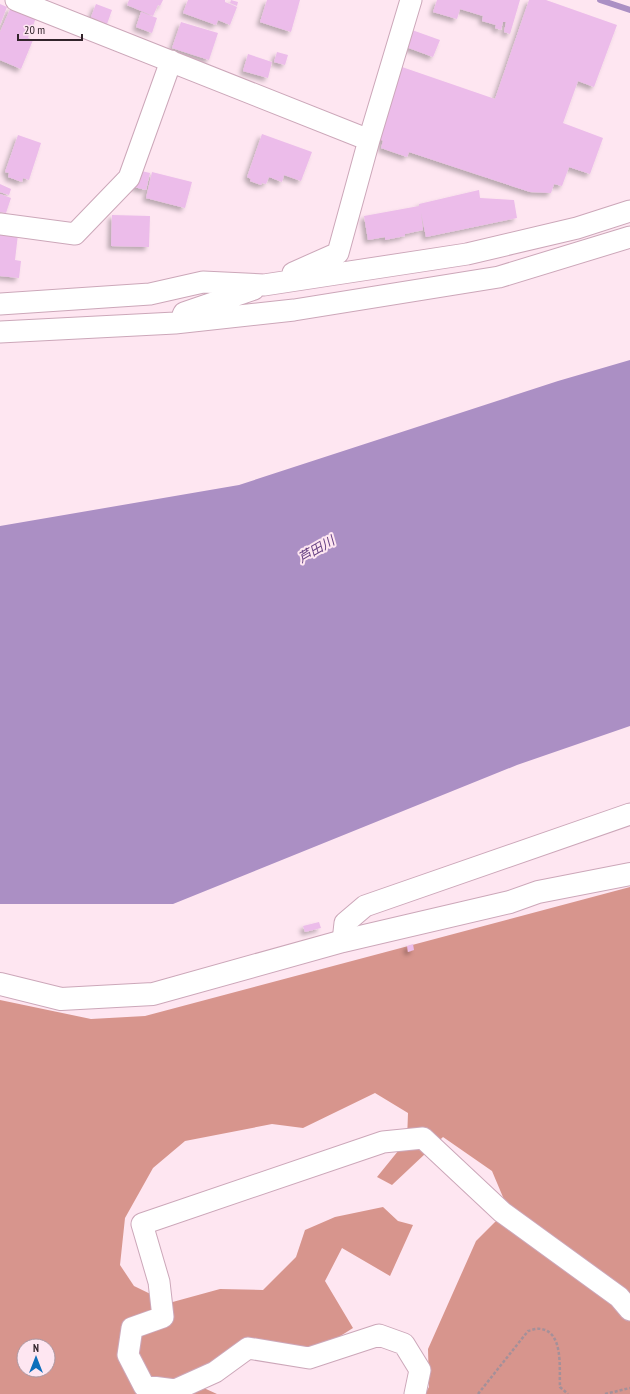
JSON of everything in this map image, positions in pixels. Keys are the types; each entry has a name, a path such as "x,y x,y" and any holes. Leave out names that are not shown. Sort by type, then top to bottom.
{"street":[{"path":"175,323 184,313 264,285 338,254 369,140 410,0"},
{"path":"21,1 369,140"},
{"path":"0,224 75,234 129,178 171,61"},
{"path":"0,304 150,294 203,282 264,285 467,254 577,228 630,211"},
{"path":"0,332 175,323 294,310 499,277 630,237"},
{"path":"343,941 344,923 365,906 630,814"},
{"path":"0,984 61,999 153,994 343,941 510,902 538,892 630,874"},
{"path":"415,1394 420,1370 404,1344 379,1335 309,1358 248,1348 215,1372 175,1390 144,1386 128,1355 132,1328 163,1317 159,1282 142,1224 382,1142 423,1138 502,1212 619,1297 630,1310"}],"path":[{"path":"478,1394 528,1330 541,1329 551,1333 558,1344 560,1387 568,1394"},
{"path":"605,1394 630,1388"}],"shaded area":[{"path":"630,887 630,1394 425,1394 429,1387 428,1349 476,1241 508,1209 492,1171 443,1137 392,1185 377,1177 407,1140 408,1113 375,1093 303,1128 272,1124 185,1141 153,1168 125,1218 120,1265 134,1286 169,1303 220,1289 263,1290 296,1257 305,1230 335,1217 383,1207 398,1221 413,1225 390,1276 342,1248 325,1281 353,1328 312,1354 245,1342 195,1384 217,1394 0,1394 0,1000 91,1019 145,1016"}],"water":[{"name":"芦田川","path":"630,360 630,726 517,765 173,904 0,904 0,526 239,485 558,381"}],"building":[{"path":"129,0 163,0 160,6 158,5 153,16 127,5"},
{"path":"188,0 225,0 225,2 237,7 230,25 218,20 216,25 183,13"},
{"path":"231,0 238,2 237,6 230,3"},
{"path":"267,0 300,0 291,32 260,22"},
{"path":"437,0 520,0 510,34 504,32 506,22 503,22 501,30 495,28 496,25 482,21 483,16 460,9 457,19 433,12"},
{"path":"529,0 546,0 617,25 594,87 578,81 563,123 603,138 590,174 569,167 562,186 554,184 551,193 530,192 409,152 407,157 381,148 383,141 379,138 402,67 495,99"},
{"path":"0,4 7,7 0,25"},
{"path":"96,4 112,10 107,24 91,17"},
{"path":"11,7 36,18 28,38 33,40 21,69 0,60 0,32"},
{"path":"141,12 157,18 152,33 136,27"},
{"path":"181,22 218,33 209,60 172,48"},
{"path":"412,30 440,40 433,57 406,47"},
{"path":"277,52 288,55 285,65 274,62"},
{"path":"248,54 272,62 268,78 243,71"},
{"path":"262,134 312,152 301,181 284,175 282,182 269,177 266,184 262,183 261,185 250,181 251,179 247,177"},
{"path":"18,135 41,143 29,180 23,178 22,182 8,177 9,173 5,172"},
{"path":"137,170 150,173 146,190 134,187"},
{"path":"152,172 192,182 185,208 146,198"},
{"path":"0,184 11,189 9,195 0,192"},
{"path":"479,190 480,198 514,200 517,218 426,237 421,213 423,230 405,234 405,236 385,240 385,237 368,240 364,216 419,206 419,204"},
{"path":"0,194 11,198 6,213 0,212"},
{"path":"112,215 150,216 149,247 111,246"},
{"path":"0,232 18,234 15,260 21,261 19,278 0,276"},
{"path":"319,922 321,928 305,932 303,926"},
{"path":"413,944 414,950 408,952 407,946"}],"waterway":[{"path":"600,0 630,10"}]}
